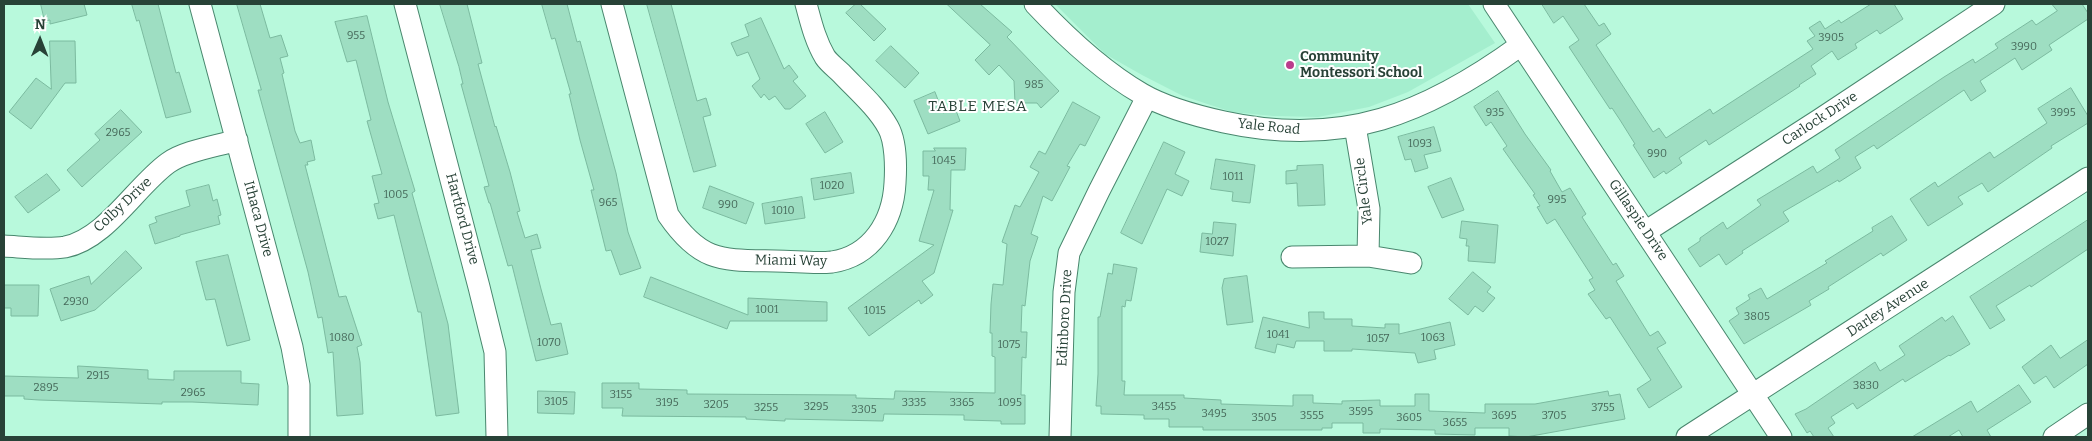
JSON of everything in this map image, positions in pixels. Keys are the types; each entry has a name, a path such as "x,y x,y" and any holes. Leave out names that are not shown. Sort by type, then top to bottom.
{"street":[{"name":"Ithaca Drive","path":"200,4 292,347 299,385 299,437"},
{"name":"Hartford Drive","path":"405,4 492,341 497,401 497,437"},
{"name":"Miami Way","path":"612,4 668,215 683,236 703,252 717,258 832,262 853,256 872,243 885,225 894,197 896,166 888,128 863,96 826,58 814,36 806,4"},
{"name":"Yale Road","path":"1035,4 1094,60 1147,97 1199,116 1258,129 1301,132 1355,126 1402,113 1448,92 1522,45"},
{"name":"Gillaspie Drive","path":"1494,4 1781,437"},
{"name":"Carlock Drive","path":"1645,232 1807,128 1994,4"},
{"name":"Edinboro Drive","path":"1060,437 1064,292 1070,253 1099,190 1147,97"},
{"name":"Yale Circle","path":"1355,126 1368,209 1368,256"},
{"name":"Colby Drive","path":"4,246 64,247 82,242 114,216 169,162 187,154 237,140"},
{"name":"Darley Avenue","path":"1687,437 2088,178"},
{"path":"1292,257 1368,256 1410,263"},
{"path":"2054,437 2088,414"}],"shaded area":[{"name":"Community Montessori School","path":"1055,4 1468,4 1495,43 1408,92 1369,107 1318,117 1273,116 1232,112 1183,96 1142,75 1105,54"}],"building":[{"path":"41,4 84,4 87,15 50,24 50,20 45,21"},
{"path":"132,4 158,4 176,73 179,72 191,112 166,118 139,20 137,21"},
{"path":"237,4 260,4 270,38 281,35 288,56 280,58 295,131 300,143 311,140 315,160 307,162 308,165 305,165 339,297 346,296 362,345 357,347 360,362 363,414 337,416 333,352 328,353 322,317 318,318 308,272 258,90 261,90"},
{"path":"440,4 467,4 482,63 478,64 495,127 510,172 520,211 517,212 525,238 537,234 541,248 531,250 541,289 551,325 561,323 568,354 536,361 512,265 508,266 484,187 489,186 461,84 463,84 459,67"},
{"path":"542,4 567,4 577,42 580,41 616,173 628,232 641,268 620,275 611,250 606,251 591,190 594,190 569,94 571,94 555,38 552,39"},
{"path":"647,4 671,4 697,101 706,98 711,115 703,117 716,166 694,172"},
{"path":"856,4 860,4 886,29 874,41 846,13"},
{"path":"947,4 980,4 1012,32 1007,37 1059,91 1041,108 1037,103 1015,103 1014,81 999,65 989,75 975,60 990,45"},
{"path":"1542,4 1584,4 1599,26 1604,23 1611,34 1596,45 1653,132 1659,128 1666,138 1710,109 1713,114 1813,49 1807,41 1815,36 1809,28 1820,21 1825,29 1839,20 1841,23 1871,4 1894,4 1903,19 1880,34 1877,30 1855,44 1857,48 1838,60 1832,51 1811,66 1816,74 1800,86 1709,145 1706,140 1679,158 1682,163 1666,174 1664,171 1654,178 1620,120 1612,108 1610,109 1569,47 1579,40 1563,16 1554,23"},
{"path":"2052,4 2082,4 2088,13 2088,19 2049,45 2052,50 2022,70 2015,58 1980,81 1986,91 1971,101 1964,90 1877,149 1874,145 1855,157 1861,168 1783,212 1789,221 1742,251 1743,253 1726,265 1719,254 1700,267 1688,249 1700,241 1700,238 1723,222 1727,229 1761,205 1757,200 1813,166 1817,173 1840,158 1835,150 1944,77 1973,59 1975,63 1998,48 1995,44 2032,20 2036,25 2057,11"},
{"path":"367,16 388,102 415,191 412,193 448,324 459,413 436,416 421,312 418,312 394,215 378,219 374,204 379,203 372,176 382,174 367,121 371,120 356,60 347,62 335,22"},
{"path":"761,18 784,69 789,65 798,77 793,81 806,96 790,109 785,109 775,96 769,100 764,94 761,98 752,86 760,79 748,52 737,56 731,43 749,36 745,25"},
{"path":"50,41 75,41 76,83 65,83 31,129 9,112 36,78 51,89"},
{"path":"891,46 919,73 905,88 876,61"},
{"path":"2071,88 2088,116 2088,123 2051,146 2052,148 1988,192 1982,183 1958,197 1963,204 1928,226 1910,199 1935,182 1938,187 1990,152 1994,158 2047,123 2038,109"},
{"path":"1498,91 1525,134 1551,170 1562,192 1570,188 1586,214 1582,217 1613,265 1616,263 1624,276 1616,281 1650,336 1658,331 1666,343 1657,348 1682,387 1649,408 1637,389 1651,380 1610,317 1606,319 1588,294 1595,290 1589,280 1593,278 1555,219 1547,224 1537,207 1540,206 1533,195 1535,194 1503,149 1507,146 1491,122 1486,126 1474,107"},
{"path":"935,92 943,113 955,108 960,121 928,134 914,101"},
{"path":"1073,102 1100,117 1085,146 1080,144 1067,166 1070,167 1052,201 1043,196 1031,234 1038,237 1030,261 1025,306 1022,305 1021,332 1027,332 1026,358 1022,357 1021,395 1025,395 1025,424 1001,424 1001,421 964,420 964,415 884,414 883,421 785,419 785,421 746,419 746,417 622,416 623,408 602,408 602,383 639,383 639,389 687,390 687,394 856,395 856,398 894,399 895,391 995,393 995,357 992,356 992,333 990,333 991,304 993,284 1003,285 1007,244 1002,242 1015,205 1020,207 1039,172 1030,167 1039,151 1045,154"},
{"path":"121,110 142,132 82,187 67,170 100,140 95,134"},
{"path":"825,112 843,142 825,153 806,124"},
{"path":"1434,127 1441,151 1424,155 1428,168 1415,172 1411,159 1405,160 1398,137"},
{"path":"1164,142 1185,152 1175,174 1189,181 1182,196 1167,189 1142,244 1121,233"},
{"path":"934,148 966,148 965,170 951,170 950,210 953,210 934,273 922,281 933,295 921,304 919,300 869,336 848,308 934,245 919,241 934,190 928,190 929,176 923,176 923,151 935,151"},
{"path":"1216,159 1255,165 1250,203 1232,201 1233,192 1211,189"},
{"path":"1323,165 1325,205 1298,206 1297,183 1286,184 1286,171 1297,170 1297,166"},
{"path":"851,173 854,193 814,200 811,179"},
{"path":"47,174 60,190 28,213 15,197"},
{"path":"1451,178 1464,210 1442,218 1428,187"},
{"path":"209,185 213,201 217,199 221,215 218,216 220,224 155,244 149,225 157,222 155,217 190,206 186,191"},
{"path":"710,186 754,203 746,224 703,208"},
{"path":"802,197 805,218 765,224 762,204"},
{"path":"1892,216 1907,240 1883,256 1881,253 1828,287 1829,289 1809,301 1811,305 1744,344 1729,321 1739,314 1736,308 1750,299 1748,295 1761,288 1767,299 1827,263 1825,261 1873,231 1872,228"},
{"path":"2088,220 2088,249 2031,287 2030,285 1996,306 2005,320 1990,329 1970,297"},
{"path":"1462,221 1498,225 1495,263 1468,261 1469,246 1466,246 1467,239 1460,238"},
{"path":"1214,222 1236,224 1233,256 1200,252 1202,233 1212,234"},
{"path":"126,251 142,268 95,310 61,321 50,289 89,276 91,284"},
{"path":"228,255 250,340 227,346 215,299 206,300 196,262"},
{"path":"1114,264 1137,268 1131,301 1126,300 1125,307 1122,306 1122,381 1125,381 1124,395 1184,395 1184,398 1221,400 1221,404 1293,406 1293,395 1313,395 1313,403 1342,404 1342,401 1380,400 1380,406 1415,406 1415,394 1429,394 1429,411 1485,413 1485,404 1535,404 1608,391 1609,396 1620,394 1625,419 1526,437 1509,436 1509,428 1475,428 1475,435 1435,434 1435,430 1380,429 1380,433 1363,433 1363,423 1332,423 1332,428 1322,428 1322,430 1203,430 1203,427 1169,427 1169,419 1144,419 1144,415 1101,414 1101,406 1096,406 1098,317 1100,317 1108,273 1112,274"},
{"path":"1473,272 1491,287 1487,292 1495,298 1483,312 1475,306 1468,315 1449,299"},
{"path":"1247,276 1253,322 1227,325 1222,288 1224,279"},
{"path":"651,277 748,315 748,298 827,302 827,321 730,321 727,329 644,297"},
{"path":"4,285 39,285 38,316 11,316 11,308 4,308"},
{"path":"1309,312 1324,312 1324,319 1352,319 1352,326 1385,328 1385,324 1399,324 1399,334 1450,322 1455,345 1434,350 1436,359 1418,363 1415,353 1352,349 1352,351 1324,351 1324,341 1296,341 1294,348 1277,344 1275,353 1255,348 1263,317 1309,328"},
{"path":"1953,316 1970,344 1905,382 1903,379 1857,409 1853,403 1831,417 1835,423 1828,428 1834,437 1814,437 1810,431 1807,433 1795,414 1806,409 1875,362 1880,371 1905,355 1899,346 1942,317 1945,321"},
{"path":"2088,340 2088,364 2054,388 2046,376 2034,384 2022,367 2051,345 2060,358"},
{"path":"78,366 148,370 148,379 174,380 174,371 241,371 241,383 259,384 258,405 39,400 24,399 24,396 4,396 4,376 78,378"},
{"path":"2019,385 2031,402 1987,430 1991,437 1963,437 1959,430 1948,437 1912,437 1971,401 1977,412"},
{"path":"538,391 575,392 574,414 538,413"}],"place":[{"name":"Community Montessori School","path":"1290,65"}],"district":[{"name":"TABLE MESA","path":"978,107"}]}
